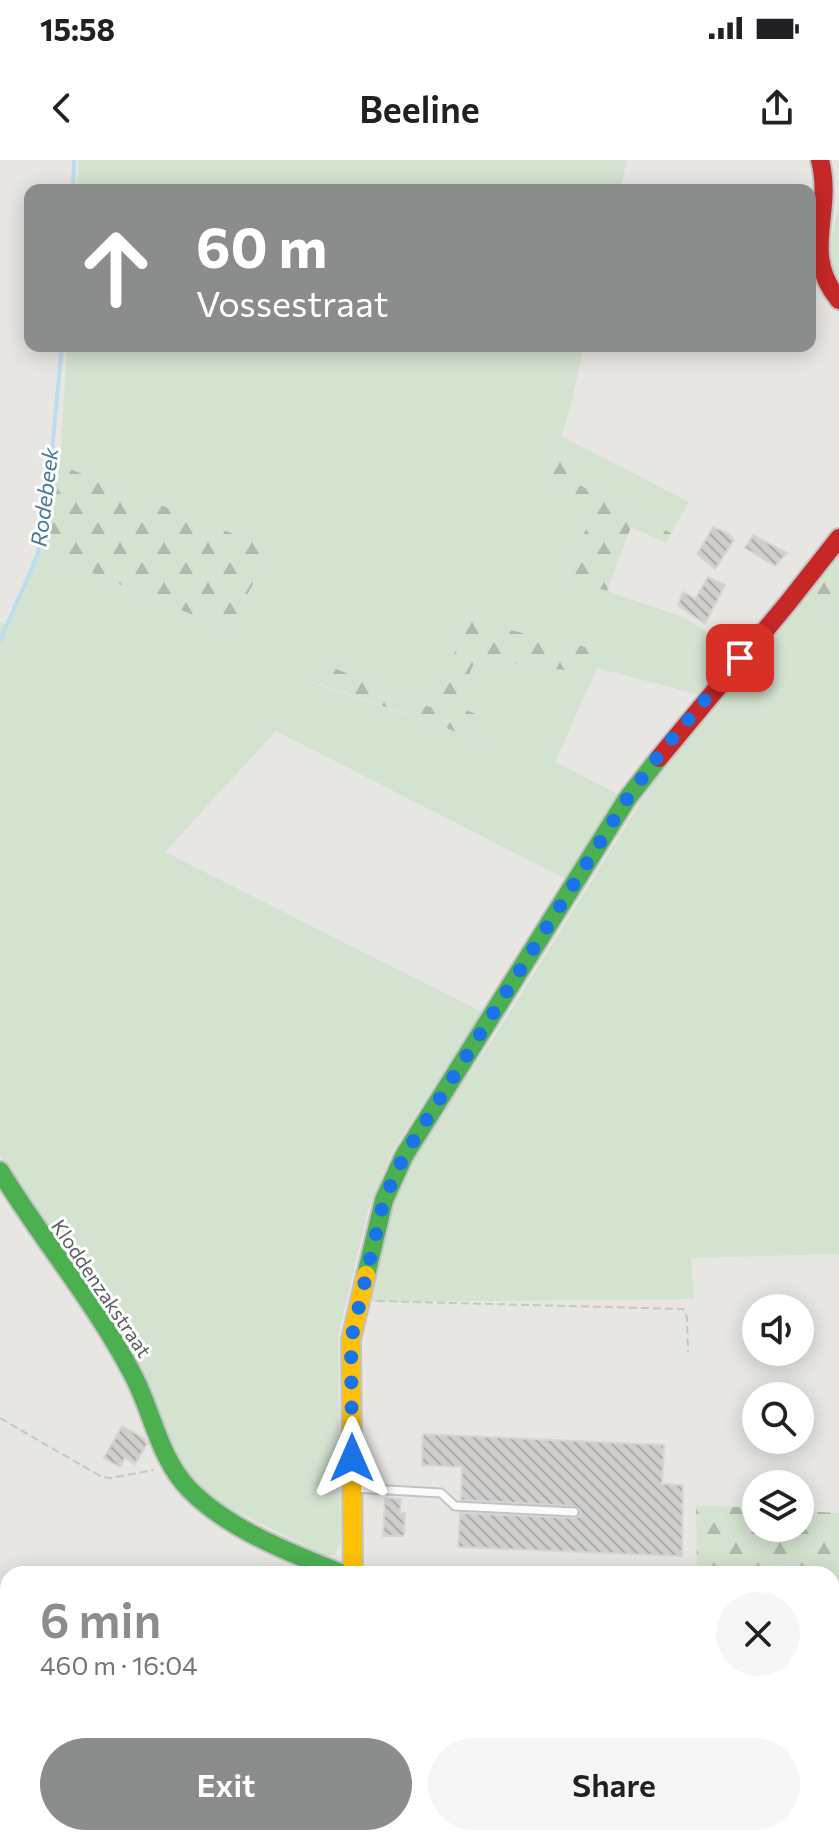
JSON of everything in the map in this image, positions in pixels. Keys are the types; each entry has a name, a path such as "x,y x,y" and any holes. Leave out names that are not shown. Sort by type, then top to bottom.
{"street":[{"path":"820,160 828,172 829,197 819,262 825,285 839,300"},
{"path":"353,1566 351,1340 384,1200 404,1156 627,799 661,752 815,572 839,538"},
{"name":"Kloddenzakstraat","path":"0,1171 21,1208 134,1377 156,1437 172,1467 190,1490 219,1512 322,1566"}],"lane":[{"path":"352,1488 441,1493 455,1506 574,1512"}],"path":[{"path":"359,1301 683,1309 687,1317 688,1352"},
{"path":"0,1418 102,1477 172,1467"}],"green space":[{"path":"79,160 627,160 621,184 77,184"},
{"path":"839,205 839,290 827,261"},
{"path":"67,352 583,352 546,490 592,513 566,577 686,618 735,652 700,695 597,668 555,762 620,795 566,879 276,731 165,852 482,1012 393,1150 368,1210 338,1337 341,1543 334,1555 323,1555 220,1503 195,1485 177,1461 38,1216 0,1156 0,622 8,625 37,550 229,630 270,550 60,465","holes":["469,621 585,673 476,658 456,706 482,741 314,683 324,664 431,707"]},
{"path":"562,436 575,443 566,478 671,533 666,543 631,527 607,591 566,578 592,514 546,491"},
{"path":"575,443 689,502 671,533 566,478"},
{"path":"60,465 271,549 229,630 37,550"},
{"path":"839,554 839,612 805,598"},
{"path":"805,598 839,612 839,1254 691,1258 694,1299 368,1302 397,1188 425,1139 496,1034 658,774"},
{"path":"469,621 595,649 585,673 476,658 456,706 488,719 483,741 314,682 324,664 430,707"},
{"path":"696,1505 742,1507 742,1542 814,1542 814,1512 839,1513 839,1566 697,1566"}],"building":[{"path":"713,527 728,533 734,540 715,569 697,554"},
{"path":"753,535 787,553 775,566 745,548"},
{"path":"708,577 725,585 705,624 678,605 683,592 695,599"},
{"path":"122,1426 145,1439 147,1444 135,1464 125,1458 120,1467 104,1458"},
{"path":"423,1434 664,1445 662,1484 683,1485 682,1556 458,1547 460,1513 574,1518 579,1516 580,1510 574,1506 461,1500 462,1467 422,1465"},
{"path":"385,1498 401,1499 400,1513 405,1513 404,1536 383,1536"}],"waterway":[{"name":"Rodebeek","path":"73,184 74,160"},
{"name":"Rodebeek","path":"0,641 38,554 49,481 61,352"}],"traffic: fast":[{"path":"366,1275 384,1200 404,1156 627,799 659,758"},
{"path":"0,1171 118,1348 179,1477 205,1504 223,1517 282,1549 323,1566"}],"traffic: slow":[{"path":"353,1566 351,1340 366,1275"}],"traffic: jam":[{"path":"820,160 823,180 822,266 839,300"},
{"path":"659,758 839,538"}],"route":[{"path":"352,1458 351,1340 384,1200 404,1156 627,799 661,752 740,658"}]}
